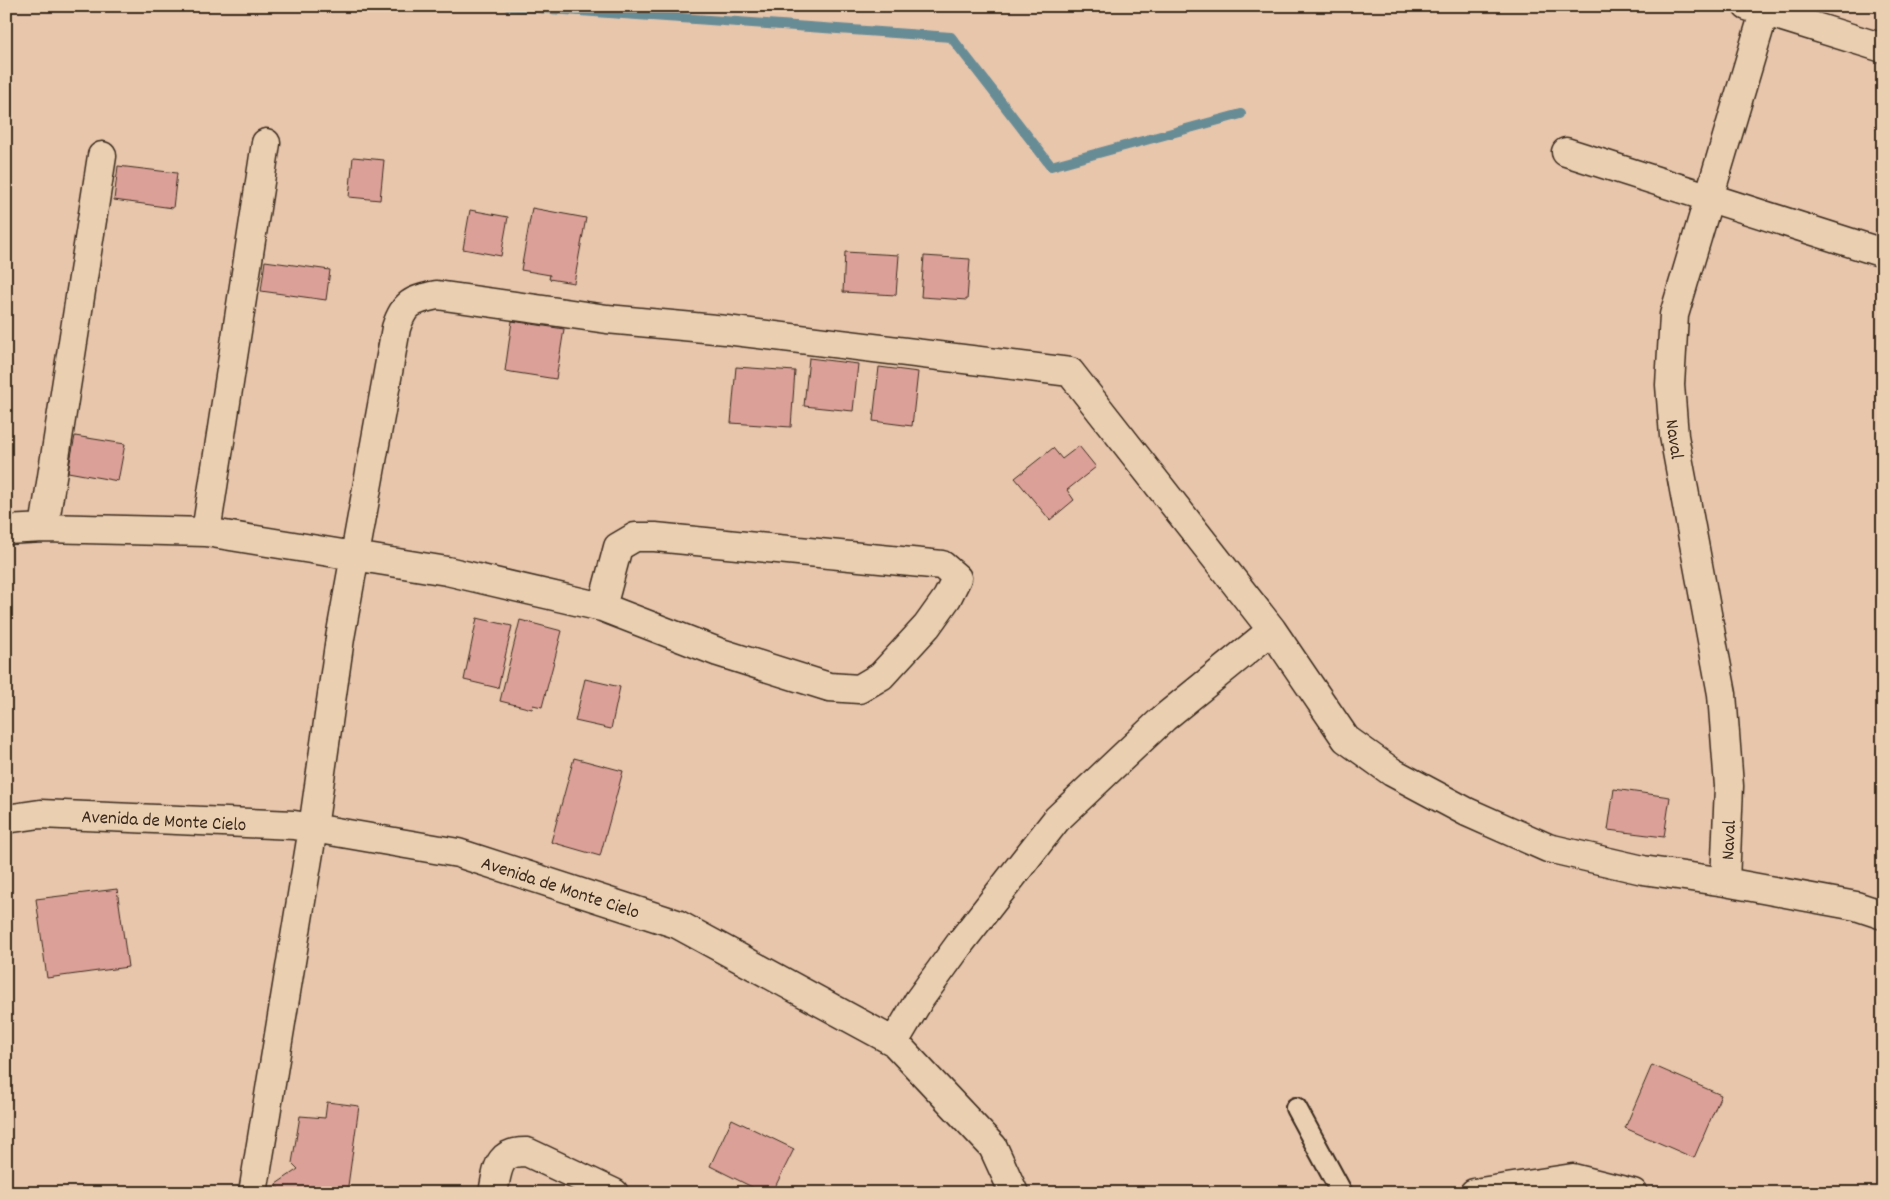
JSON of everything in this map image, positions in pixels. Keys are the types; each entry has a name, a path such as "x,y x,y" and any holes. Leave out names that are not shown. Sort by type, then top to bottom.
{"street":[{"path":"1759,8 1883,48"},
{"name":"Naval","path":"1725,882 1729,786 1722,694 1674,436 1670,385 1674,315 1709,198 1759,8"},
{"path":"206,532 266,143"},
{"path":"1566,152 1883,253"},
{"path":"44,528 102,156"},
{"path":"253,1193 313,828 340,638 396,328 400,316 408,304 437,295 608,319 726,330 1070,372 1272,630 1346,739 1392,772 1467,812 1548,848 1643,870 1725,882 1856,906 1883,915"},
{"path":"6,530 44,528 206,532 447,571 602,606 718,652 829,687 859,689 881,676 927,626 947,598 957,578 942,565 655,537 635,538 618,547 602,606"},
{"path":"894,1042 919,1000 961,942 1057,819 1164,718 1272,630"},
{"name":"Avenida de Monte Cielo","path":"6,819 40,814 294,825 458,853 677,924 894,1042 993,1147 1014,1193"},
{"path":"493,1193 498,1165 506,1156 515,1151 527,1152 614,1193"},
{"path":"1474,1193 1573,1178 1625,1191"}],"lane":[{"path":"1296,1108 1342,1193"}],"building":[{"path":"353,157 384,160 380,200 349,197"},
{"path":"118,166 177,173 173,208 114,200"},
{"path":"532,208 586,218 574,283 549,279 550,275 521,270"},
{"path":"470,210 508,217 501,256 463,249"},
{"path":"845,252 899,255 896,295 843,292"},
{"path":"924,256 970,259 967,300 921,297"},
{"path":"265,261 330,270 326,300 261,291"},
{"path":"512,321 564,329 556,379 505,371"},
{"path":"809,358 858,364 853,411 804,406"},
{"path":"736,367 795,371 791,427 731,423"},
{"path":"879,367 918,372 912,426 873,421"},
{"path":"75,436 125,444 118,481 68,472"},
{"path":"1079,446 1096,467 1067,490 1074,500 1050,520 1015,478 1053,448 1062,459"},
{"path":"477,618 512,626 498,688 464,680"},
{"path":"520,620 562,631 542,707 533,705 532,709 500,701"},
{"path":"585,679 620,687 611,729 575,721"},
{"path":"574,758 623,771 600,856 551,842"},
{"path":"1614,789 1670,797 1664,837 1608,830"},
{"path":"117,889 128,967 47,978 36,899"},
{"path":"1652,1065 1721,1095 1694,1158 1625,1128"},
{"path":"327,1102 359,1106 347,1193 281,1193 276,1184 298,1169 292,1163 300,1116 325,1118"},
{"path":"732,1119 794,1149 772,1193 764,1193 710,1166"}],"waterway":[{"path":"508,6 951,37 1051,166 1241,114"}]}
